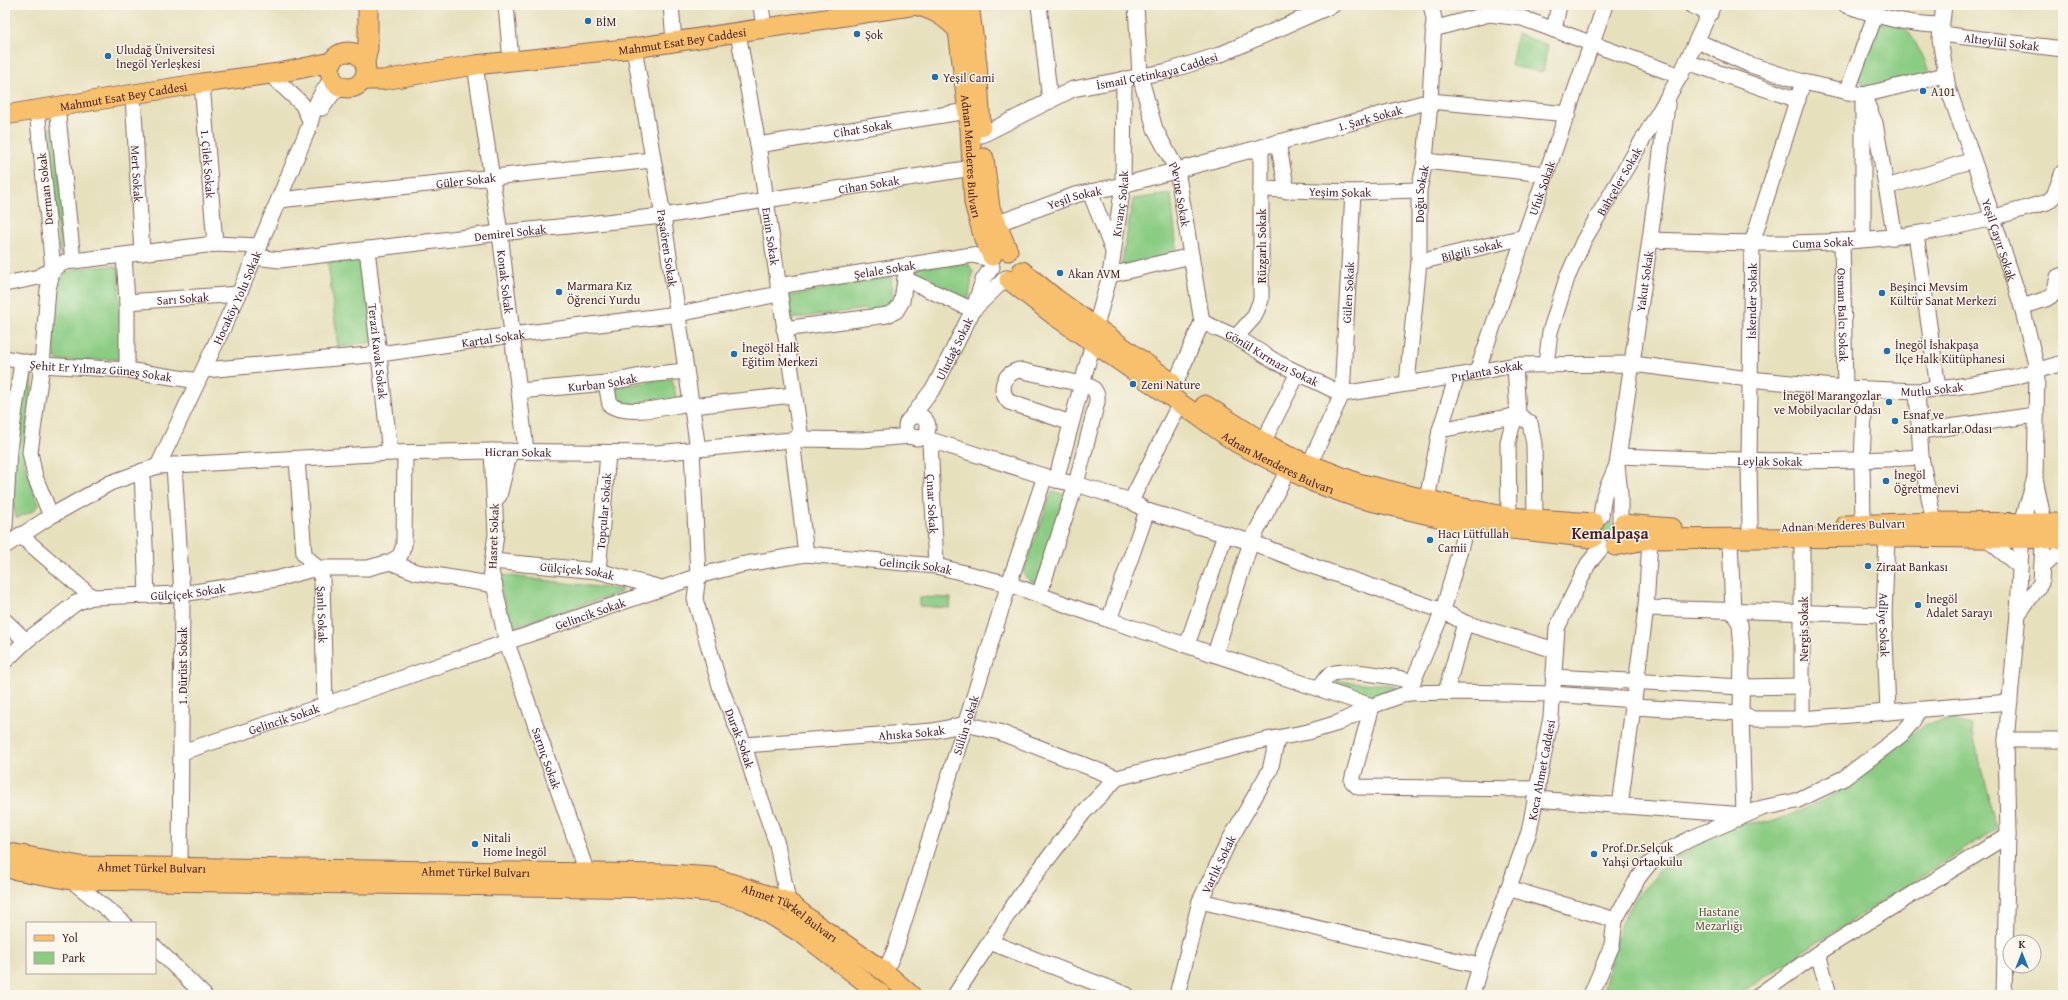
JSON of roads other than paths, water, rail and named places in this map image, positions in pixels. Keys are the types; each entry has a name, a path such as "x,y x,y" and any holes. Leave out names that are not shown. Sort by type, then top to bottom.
{"main road":[{"path":"241,78 279,73 336,71 354,86 364,69 368,49 367,5"},
{"path":"336,71 353,44 367,5"},
{"path":"916,5 932,9 947,19 958,32"},
{"name":"Mahmut Esat Bey Caddesi","path":"364,69 383,80 475,65 634,48 916,5"},
{"name":"Adnan Menderes Bulvarı","path":"955,5 970,129 974,203 984,239 1003,266 1094,334 1180,403 1237,443 1288,470 1313,482 1358,498 1467,524 1650,539 1730,540 1887,537 1988,539 2022,531"},
{"name":"Adnan Menderes Bulvarı","path":"969,5 977,63 982,136 990,208 996,224 1003,266"},
{"path":"241,78 276,80 336,71 351,52 362,58 364,69"},
{"name":"Mahmut Esat Bey Caddesi","path":"5,115 241,78"},
{"name":"Adnan Menderes Bulvarı","path":"1094,334 1175,384 1263,442 1309,465 1358,483 1427,500 1509,517 1535,519 1601,534"},
{"name":"Adnan Menderes Bulvarı","path":"1601,534 1612,515 1622,522 1657,528 1750,528 1934,522 2022,531 2044,531 2063,523"},
{"path":"1601,534 1620,543 1625,534 1622,522"},
{"name":"Adnan Menderes Bulvarı","path":"2044,531 2063,539"},
{"name":"Ahmet Türkel Bulvarı","path":"5,852 80,866 669,874 712,876 788,902 814,923 885,972 911,995"},
{"name":"Ahmet Türkel Bulvarı","path":"5,868 71,880 664,888 719,893 748,901 778,918 804,935 882,995"}],"street":[{"path":"506,5 512,61"},
{"path":"671,5 674,41"},
{"path":"760,5 764,29"},
{"path":"1039,5 1050,100"},
{"name":"Plevne Sokak","path":"1136,5 1140,76 1155,129 1177,170 1202,322"},
{"name":"İsmail Çetinkaya Caddesi","path":"982,136 1073,89 1168,71 1218,54 1333,5"},
{"name":"Doğu Sokak","path":"1407,383 1419,262 1419,190 1425,162 1430,101 1433,29 1431,5"},
{"path":"1554,30 1559,5"},
{"name":"Ufuk Sokak","path":"1477,372 1568,114 1590,44 1605,5"},
{"path":"1691,5 1711,9"},
{"name":"Altıeylül Sokak","path":"1846,5 1875,16 1941,30 2063,49"},
{"name":"Yeşil Çayır Sokak","path":"1944,5 1941,30 1942,59 1948,88 2022,307 2037,369 2035,478"},
{"name":"Bahçeler Sokak","path":"1546,365 1550,332 1567,278 1584,240 1680,76 1711,9"},
{"path":"1433,29 1489,14 1523,12 1554,30 1680,76"},
{"path":"1847,92 1875,16"},
{"name":"Emin Sokak","path":"738,33 758,145 793,395 806,554"},
{"path":"1697,41 1748,64 1803,82 1863,95 1945,75"},
{"name":"Paşaören Sokak","path":"634,48 652,160 663,216 691,405 695,450 698,576"},
{"path":"1687,62 1798,100"},
{"name":"Konak Sokak","path":"475,65 500,233 526,451"},
{"name":"Hocaköy Yolu Sokak","path":"158,466 239,294 279,200 323,89 336,71"},
{"name":"Kıvanç Sokak","path":"1072,423 1110,275 1123,185 1124,79"},
{"path":"276,80 302,104 309,123"},
{"name":"İskender Sokak","path":"1750,528 1748,461 1752,243 1803,82"},
{"name":"1. Çilek Sokak","path":"202,83 215,244"},
{"name":"Mert Sokak","path":"133,95 142,253"},
{"path":"1863,95 1875,123 1896,236"},
{"path":"1863,95 1863,240"},
{"name":"Yakut Sokak","path":"1618,460 1633,364 1668,97"},
{"name":"1. Şark Sokak","path":"1177,170 1430,101 1568,114"},
{"path":"57,106 73,261"},
{"name":"Derman Sokak","path":"37,110 53,269 48,289 42,365 30,452 35,478 51,516"},
{"name":"Cihat Sokak","path":"758,145 967,111"},
{"path":"1278,142 1288,191"},
{"name":"Rüzgarlı Sokak","path":"1236,337 1254,317 1261,300 1261,147"},
{"name":"Güler Sokak","path":"279,200 652,160"},
{"path":"1887,187 1973,160"},
{"path":"1425,162 1546,174"},
{"name":"Cihan Sokak","path":"765,201 972,168"},
{"name":"Yeşil Sokak","path":"996,224 1075,195 1123,185 1177,170"},
{"name":"Cuma Sokak","path":"1650,240 1752,243 1842,242 1916,234 1993,218 2047,202 2054,196 2063,172"},
{"name":"Yeşim Sokak","path":"1261,190 1353,192 1419,190"},
{"path":"1090,192 1113,252"},
{"name":"Gülen Sokak","path":"1342,394 1353,192"},
{"name":"Demirel Sokak","path":"5,284 40,277 65,262 215,244 257,252 280,260 500,233 663,216 765,201"},
{"path":"1916,234 1938,388"},
{"name":"Bilgili Sokak","path":"1419,262 1524,238"},
{"name":"Osman Balcı Sokak","path":"1842,242 1845,388"},
{"name":"Terazi Kavak Sokak","path":"367,249 380,354 397,454"},
{"name":"Şelale Sokak","path":"778,290 906,272 972,255 1003,266"},
{"path":"124,256 127,302 127,370"},
{"path":"1110,275 1191,256"},
{"name":"Uludağ Sokak","path":"918,430 935,386 973,310 983,280 1003,266"},
{"path":"784,329 887,315 896,311 902,301 906,272 973,310"},
{"path":"2022,307 2046,299 2054,294 2058,277 2063,274"},
{"name":"Kartal Sokak","path":"201,375 380,354 512,334 678,314 778,290"},
{"name":"Sarı Sokak","path":"127,302 239,294"},
{"path":"1175,384 1202,322"},
{"name":"Gönül Kırmazı Sokak","path":"1202,322 1236,337 1298,373 1342,394"},
{"name":"Şehit Er Yılmaz Güneş Sokak","path":"5,358 42,365 201,375"},
{"path":"5,526 9,449 22,362"},
{"name":"Mutlu Sokak","path":"1633,364 1749,379 1845,388 1917,391 1955,387 2014,377 2037,369 2063,363"},
{"name":"Pırlanta Sokak","path":"1342,394 1457,376 1515,365 1633,364"},
{"path":"1509,517 1508,442 1512,426 1518,414 1515,365"},
{"path":"1039,594 1076,484 1098,398 1093,388 1083,384 1019,370 1008,376 1003,384 1004,394 1009,402 1072,423"},
{"name":"Kurban Sokak","path":"519,391 606,383 646,375 686,371"},
{"path":"1263,442 1298,373"},
{"path":"1427,500 1440,430 1457,376"},
{"path":"606,383 610,405 616,409 627,411 793,395"},
{"path":"1863,524 1862,462 1865,388"},
{"path":"1917,391 1921,457 1934,522"},
{"path":"1309,465 1342,394"},
{"path":"1131,501 1180,403"},
{"path":"1440,430 1518,414 1530,423 1533,435 1535,519"},
{"path":"1920,431 2036,415"},
{"name":"Sülün Sokak","path":"885,972 896,947 1009,584 1072,423"},
{"path":"918,430 1050,478 1076,484 1131,501 1146,511 1251,542 1315,567 1444,611 1465,622 1554,650"},
{"name":"Hicran Sokak","path":"174,465 492,451 657,453 797,440 862,440 887,432 918,430"},
{"name":"Çınar Sokak","path":"918,430 936,566"},
{"name":"Hasret Sokak","path":"492,451 496,534 491,571 507,643"},
{"path":"495,513 510,451"},
{"name":"Topçular Sokak","path":"598,571 608,453"},
{"path":"390,562 400,556 404,544 397,454"},
{"name":"Leylak Sokak","path":"1618,460 1862,462 1921,457"},
{"name":"Şanlı Sokak","path":"297,459 304,554 317,568 322,580 325,705"},
{"path":"1618,460 1622,522"},
{"path":"1601,534 1604,495 1618,460"},
{"path":"5,546 51,516 110,483 158,466 174,465"},
{"name":"1. Dürüst Sokak","path":"174,465 182,594 180,868"},
{"path":"1215,654 1251,542 1288,470"},
{"path":"142,471 147,595"},
{"path":"2018,614 2041,583 2044,531 2035,478"},
{"path":"2004,995 2008,835 2006,740 2018,614 2022,531 2035,478"},
{"path":"1109,620 1146,511"},
{"path":"1411,688 1444,611 1467,524"},
{"name":"Koca Ahmet Caddesi","path":"1472,995 1480,966 1529,832 1551,717 1554,650 1558,628 1601,534"},
{"path":"20,535 92,597"},
{"path":"1187,645 1225,535"},
{"name":"Adliye Sokak","path":"1887,537 1884,615 1888,712"},
{"path":"1620,806 1634,703 1635,682 1646,608 1650,539"},
{"name":"Nergis Sokak","path":"1802,539 1802,719"},
{"path":"1988,539 2020,567"},
{"path":"1730,540 1733,612 1740,624 1744,815"},
{"path":"2042,566 2063,550"},
{"name":"Gelincik Sokak","path":"182,752 507,643 698,576 740,565 806,554 936,566 1009,584 1109,620 1372,706"},
{"name":"Gülçiçek Sokak","path":"492,561 598,571 661,588"},
{"path":"390,562 416,572 495,585"},
{"name":"Gülçiçek Sokak","path":"5,661 26,641 76,603 92,597 182,594 276,579 317,568 368,568 390,562"},
{"name":"Durak Sokak","path":"698,576 694,598 720,686 744,745 755,782 777,844 788,902"},
{"path":"1646,608 1733,612 1884,615"},
{"path":"5,621 26,641"},
{"path":"1446,692 1465,622"},
{"name":"Sarnıç Sokak","path":"507,643 586,873"},
{"path":"1320,689 1327,677 1338,672 1400,678 1411,688"},
{"path":"1553,677 1742,687 1803,686"},
{"path":"955,995 1023,891 1084,812 1117,778 1256,742 1277,740 1338,723 1411,688 1446,692 1552,694 1741,713 1753,719 1802,719 2010,702"},
{"path":"1372,706 1352,781 1358,787 1537,794 1620,806 1744,815"},
{"path":"1591,995 1612,945 1616,920 1638,878 1648,865 1667,851 1692,838 1762,808 1796,801 1844,778 1901,735 1919,710"},
{"name":"Ahıska Sokak","path":"744,745 933,731 966,724 999,732 1117,778"},
{"name":"Varlık Sokak","path":"1177,995 1200,901 1229,841 1270,770 1277,740"},
{"path":"2006,740 2063,740"},
{"path":"1758,995 1818,953 2008,835"},
{"path":"71,880 123,922"},
{"path":"1508,888 1616,920"},
{"path":"1200,901 1480,966"},
{"path":"990,942 1127,995"},
{"path":"156,948 204,995"},
{"path":"1818,953 1829,995"}],"place":[{"name":"BİM","path":"588,21"},
{"name":"Şok","path":"857,34"},
{"name":"Uludağ Üniversitesi İnegöl Yerleşkesi","path":"108,56"},
{"name":"Yeşil Cami","path":"935,77"},
{"name":"A101","path":"1923,91"},
{"name":"Akan AVM","path":"1060,273"},
{"name":"Marmara Kız Öğrenci Yurdu","path":"559,292"},
{"name":"Beşinci Mevsim Kültür Sanat Merkezi","path":"1882,293"},
{"name":"İnegöl İshakpaşa İlçe Halk Kütüphanesi","path":"1887,351"},
{"name":"İnegöl Halk Eğitim Merkezi","path":"734,354"},
{"name":"Zeni Nature","path":"1133,384"},
{"name":"İnegöl Marangozlar ve Mobilyacılar Odası","path":"1889,402"},
{"name":"Esnaf ve Sanatkarlar Odası","path":"1895,421"},
{"name":"İnegöl Öğretmenevi","path":"1886,481"},
{"name":"Hacı Lütfullah Camii","path":"1430,540"},
{"name":"Ziraat Bankası","path":"1868,566"},
{"name":"İnegöl Adalet Sarayı","path":"1918,605"},
{"name":"Nitali Home İnegöl","path":"475,844"},
{"name":"Prof.Dr.Selçuk Yahşi Ortaokulu","path":"1594,854"}],"district":[{"name":"Kemalpaşa","path":"1610,533"}],"park label":[{"name":"Hastane Mezarlığı","path":"1719,918"}]}
